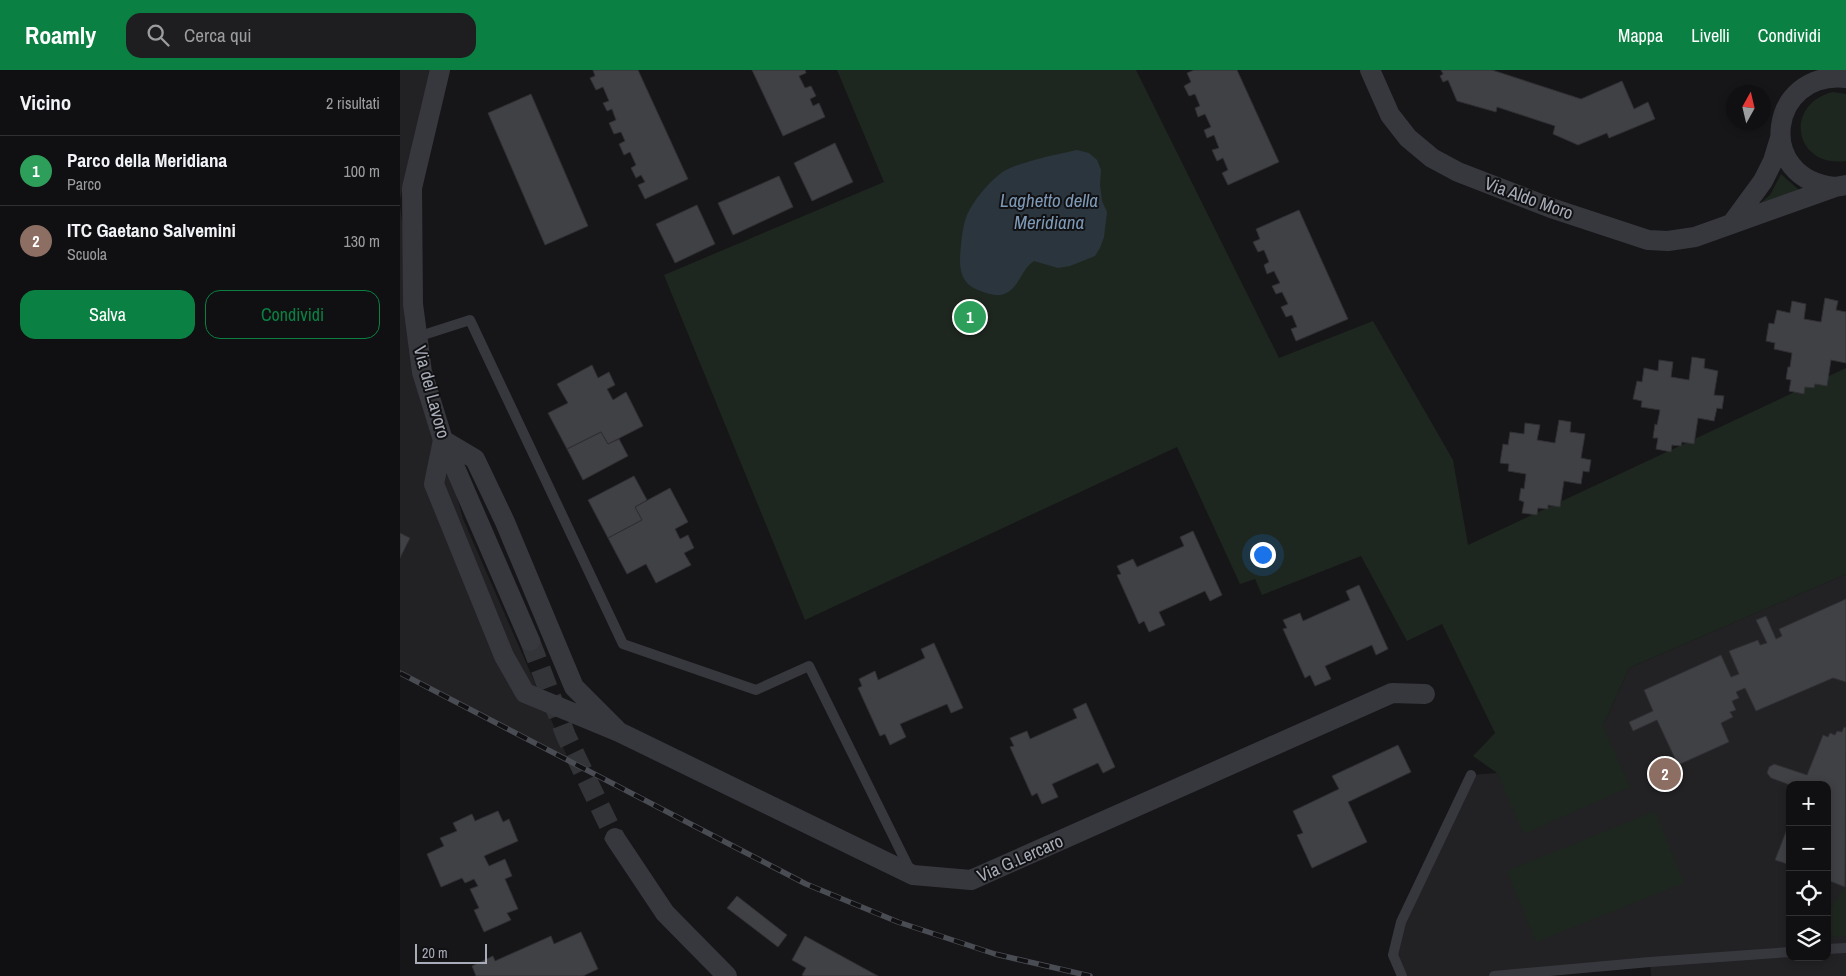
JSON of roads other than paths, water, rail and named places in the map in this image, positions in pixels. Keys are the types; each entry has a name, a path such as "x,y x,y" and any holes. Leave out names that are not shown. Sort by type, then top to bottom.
{"street":[{"name":"Via del Lavoro","path":"440,70 412,188 413,304 422,372 443,440 530,641"},
{"name":"Via Aldo Moro","path":"1370,70 1390,115 1408,138 1432,158 1458,172 1551,208 1648,240 1668,241 1695,237 1733,222 1840,186"},
{"name":"Via Aldo Moro","path":"1733,222 1763,181 1774,161 1780,138 1783,112 1789,101 1798,91 1822,74 1830,77 1846,78"},
{"name":"Via Aldo Moro","path":"1780,138 1786,157 1798,173 1815,183 1840,186"},
{"name":"Via G.Lercaro","path":"443,440 434,484 504,656 525,693 618,732 913,875 971,880 1392,693 1425,694"},
{"path":"443,440 475,459 505,522 574,687 618,732"},
{"path":"616,838 665,913 727,976"}],"lane":[{"path":"417,337 470,320 623,644 756,690 809,666 913,875"},
{"path":"1402,976 1393,955 1401,922 1471,775"},
{"path":"1831,949 1846,948"},
{"path":"1494,976 1786,952"}],"water":[{"name":"Laghetto della Meridiana","path":"1077,150 1089,153 1097,160 1101,170 1102,201 1107,212 1104,237 1095,256 1070,266 1058,268 1034,261 1013,288 1001,295 987,293 971,287 961,272 961,241 967,215 981,193 995,178 1006,170 1037,159"}],"tunnel":[{"path":"530,641 566,736 615,838"}],"railway":[{"path":"400,673 806,884 898,922 995,954 1090,976"}],"place":[{"name":"Parco della Meridiana","path":"970,317"},
{"name":"ITC Gaetano Salvemini","path":"1665,774"}]}
